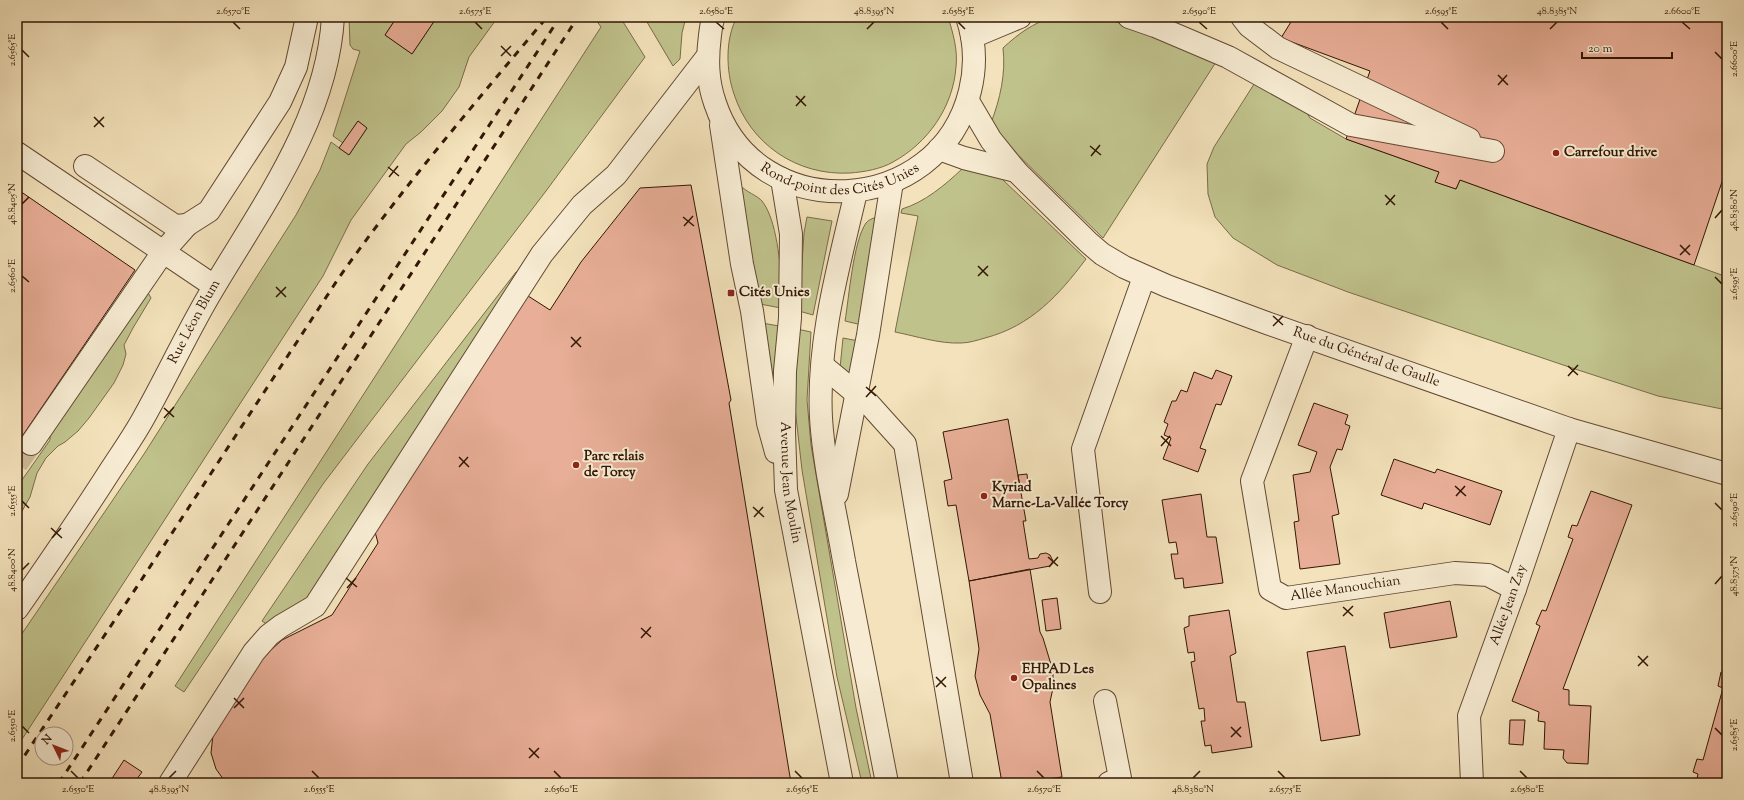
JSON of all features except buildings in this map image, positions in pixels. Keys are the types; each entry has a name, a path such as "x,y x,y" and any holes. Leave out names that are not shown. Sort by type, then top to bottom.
{"street":[{"path":"31,444 163,252 187,225 209,211 280,102 296,67 307,17"},
{"name":"Rue Léon Blum","path":"17,609 79,519 142,421 214,286 268,199 296,144 314,104 325,69 333,17"},
{"path":"970,27 1020,17"},
{"path":"1129,17 1228,56 1351,125 1493,151 1278,48 1249,26 1242,17"},
{"name":"Rond-point des Cités Unies","path":"712,18 707,57 709,86 719,114 738,146 766,170 782,179 818,191 837,192 856,192 892,182 917,168 939,149 956,126 968,100 974,69 970,27"},
{"path":"170,783 254,652 280,626 315,606 542,254 582,205 616,175 707,57"},
{"name":"Rue du Général de Gaulle","path":"968,100 990,140 1016,171 1088,242 1102,254 1124,268 1144,277 1307,336 1569,429 1727,474"},
{"path":"719,114 742,264 752,311 768,423 786,490"},
{"path":"939,149 964,158 1016,171"},
{"path":"17,153 214,286"},
{"path":"85,166 175,226 187,225"},
{"name":"Avenue Jean Moulin","path":"782,179 792,234 790,318 785,371 784,423 786,490 842,783"},
{"path":"834,507 868,335 892,182"},
{"path":"856,192 842,245 834,288 823,366 821,418 834,507 887,783"},
{"path":"1100,592 1082,449 1144,277"},
{"name":"Allée Manouchian","path":"1307,336 1252,481 1270,589 1286,598 1455,573 1488,575 1515,589"},
{"path":"823,366 856,395 869,404 905,444 962,783"},
{"name":"Allée Jean Zay","path":"1472,783 1469,716 1515,589 1569,429"},
{"path":"1105,701 1120,778 1109,783"}],"green space":[{"path":"349,17 397,17 385,35 412,54 437,17 498,17 469,57 459,87 442,111 421,132 406,144 351,220 323,276 17,747 17,641 144,454 296,215 320,170 331,142 349,155 367,128 358,121 343,143 333,136 360,51 353,49 350,45"},
{"path":"598,17 620,17 645,57 546,191 323,484 184,692 175,686 601,27 596,20"},
{"path":"644,17 686,17 682,33 680,59 673,66"},
{"path":"737,17 948,17 956,48 956,67 950,96 944,110 928,134 906,154 883,167 861,172 830,173 794,163 764,142 751,128 741,112 731,85 728,65 730,35"},
{"path":"1053,17 1103,17 1169,41 1216,62 1103,238 1009,146 991,123 1002,86 1004,67 1003,48 1026,30 1039,22"},
{"path":"1256,81 1302,105 1310,118 1346,139 1439,172 1436,182 1456,189 1460,180 1727,277 1727,410 1658,396 1348,292 1277,265 1233,238 1215,217 1208,194 1207,164 1214,147"},
{"path":"962,169 993,174 1002,179 1086,259 1065,285 1043,308 1016,326 1001,333 970,342 953,343 936,341 895,332 918,216 901,213 902,209 919,202 942,187"},
{"path":"740,185 762,201 771,219 777,242 780,267 782,287 778,288 781,308 760,304"},
{"path":"883,216 862,325 845,321 852,270 858,243 866,223 874,218"},
{"path":"807,217 832,221 813,315 799,311 804,233"},
{"path":"516,272 519,272 310,597 268,625 262,621 368,464"},
{"path":"147,291 151,298 124,345 126,354 123,365 114,383 78,431 58,446 46,458 37,473 30,497 17,520 17,487 50,440 50,432"},
{"path":"762,323 779,326 776,398"},
{"path":"797,329 811,332 807,400 811,445 856,708 872,783 862,783 837,677 802,470 795,408"},
{"path":"843,338 859,341 849,376 840,368"}],"tunnel":[{"path":"17,464 31,444"}],"railway":[{"path":"17,767 338,279 362,245 413,179 547,17"},
{"path":"59,783 560,17"},
{"path":"80,783 578,17"}],"place":[{"name":"Carrefour drive","path":"1556,153"},
{"name":"Cités Unies","path":"731,293"},
{"name":"Parc relais de Torcy","path":"576,465"},
{"name":"Kyriad Marne-La-Vallée Torcy","path":"984,496"},
{"name":"EHPAD Les Opalines","path":"1014,678"}]}
